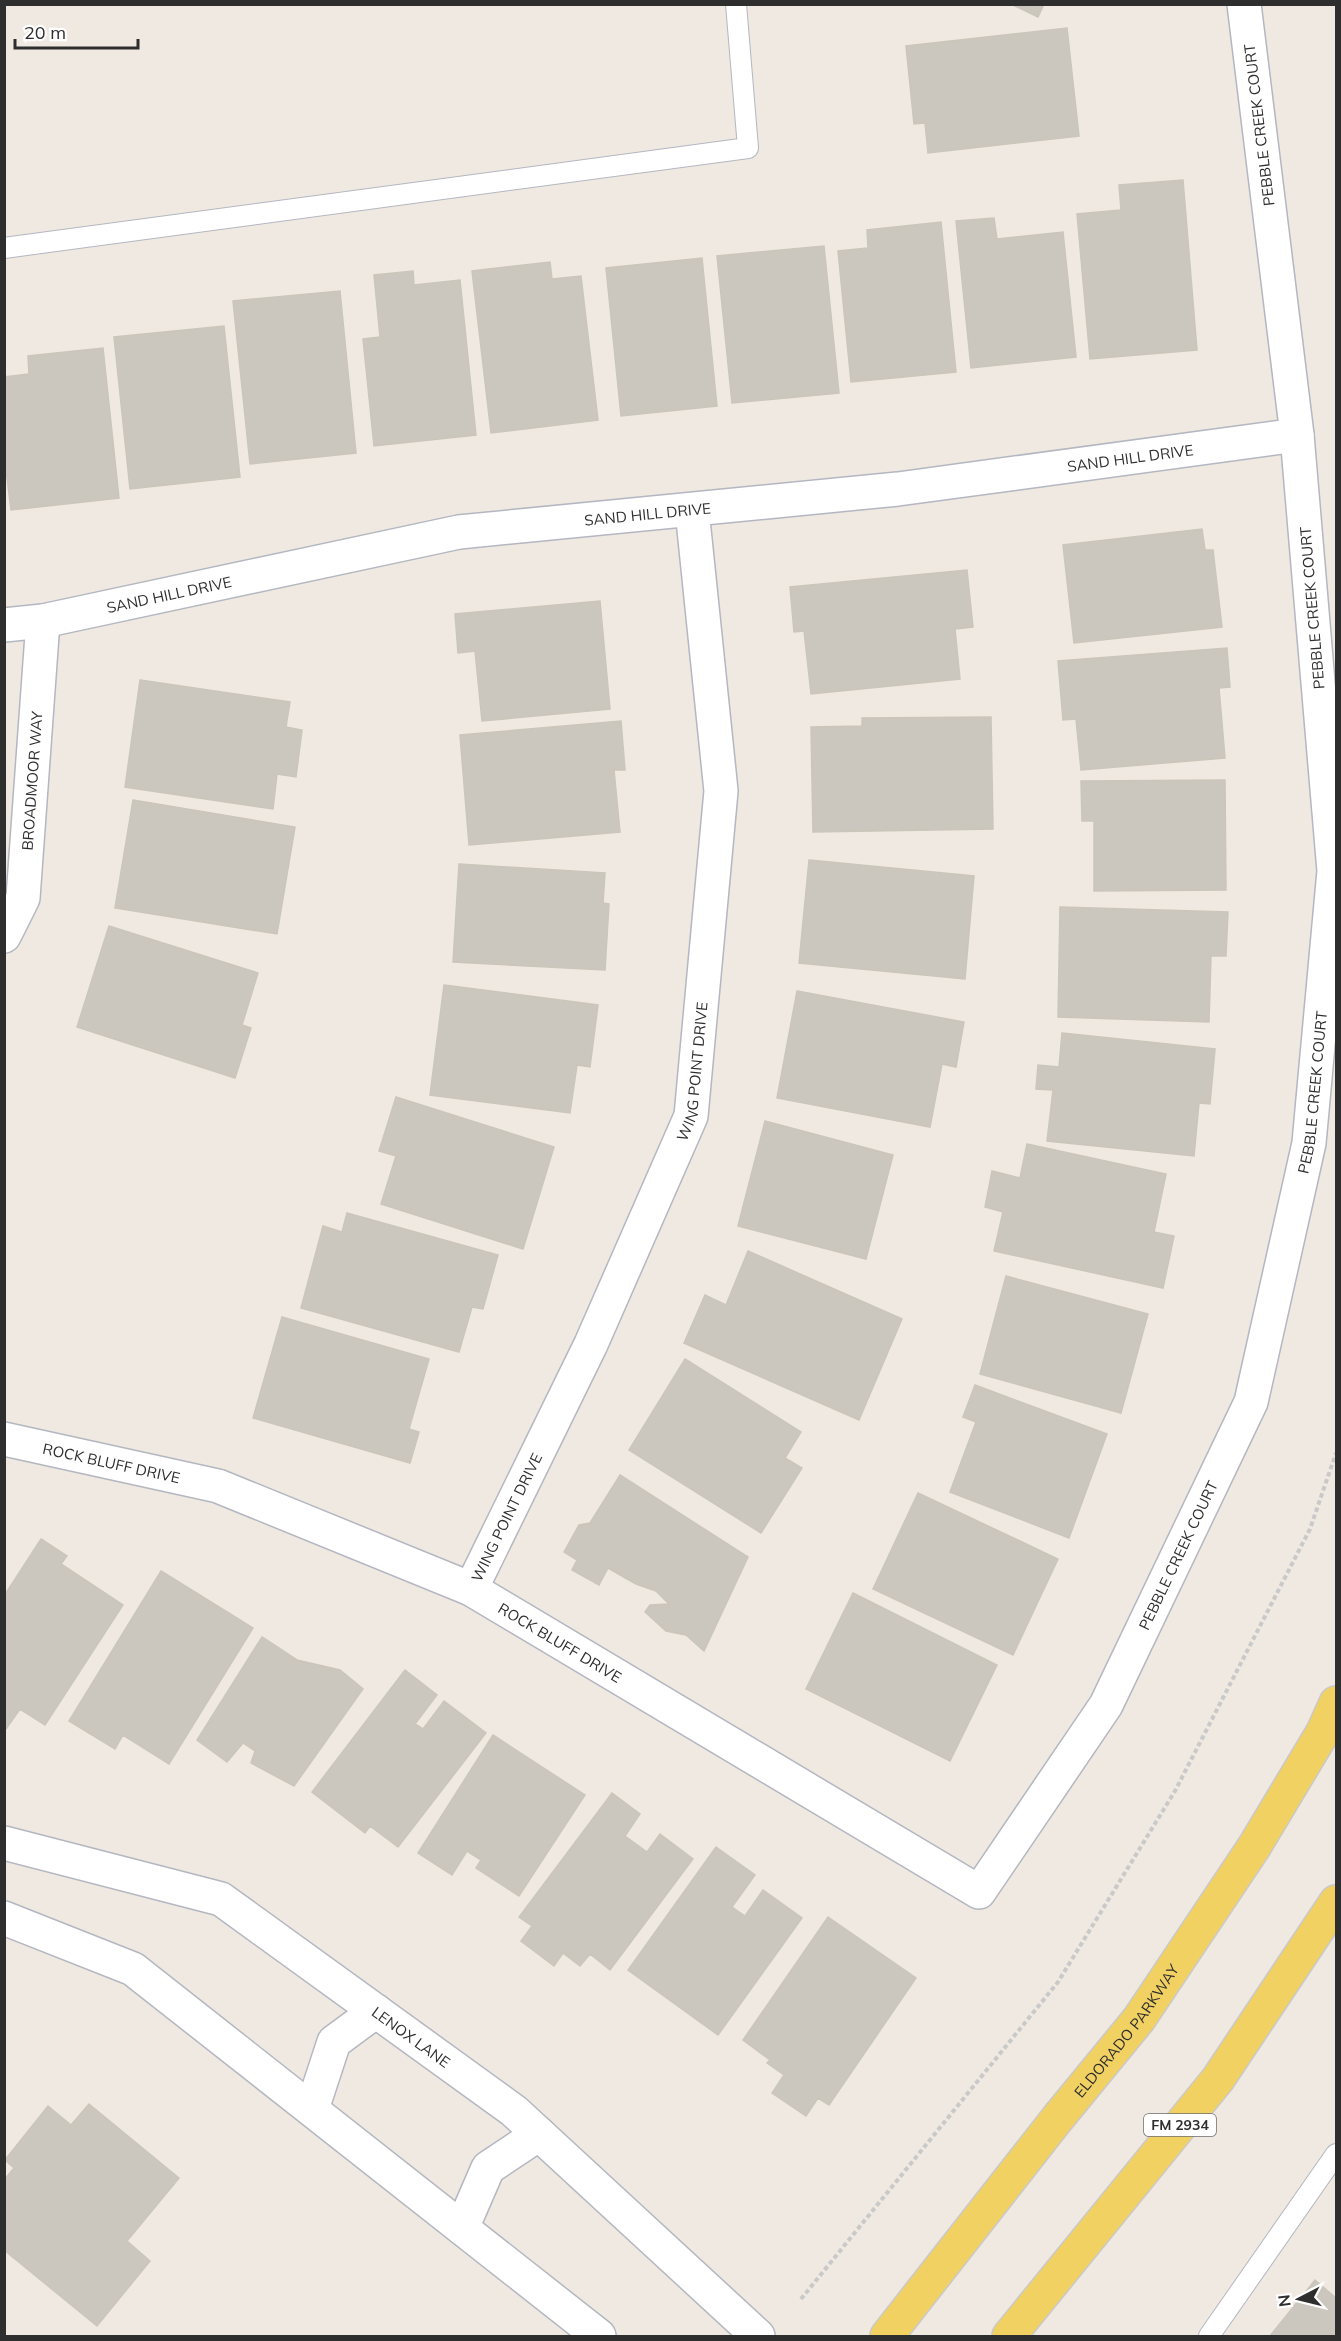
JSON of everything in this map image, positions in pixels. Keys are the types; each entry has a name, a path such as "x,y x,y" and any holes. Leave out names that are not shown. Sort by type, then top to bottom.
{"main road":[{"name":"ELDORADO PARKWAY","path":"887,2337 1057,2119 1139,2019 1254,1847 1323,1732 1336,1703"},
{"name":"FM 2934","path":"1009,2337 1218,2079 1336,1902"}],"street":[{"name":"PEBBLE CREEK COURT","path":"979,1892 1106,1705 1251,1402 1309,1143 1334,871 1297,435 1244,4"},
{"name":"SAND HILL DRIVE","path":"4,625 43,621 459,532 898,489 1297,435"},
{"name":"WING POINT DRIVE","path":"471,1589 591,1344 691,1116 721,791 692,510"},
{"name":"BROADMOOR WAY","path":"4,936 23,898 43,621"},
{"name":"ROCK BLUFF DRIVE","path":"4,1439 218,1486 471,1589 979,1892"},
{"name":"LENOX LANE","path":"4,1842 221,1899 514,2110 758,2337"},
{"path":"4,1918 133,1969 599,2337"},
{"path":"312,2109 334,2042 376,2011"},
{"path":"462,2228 488,2168 539,2134"}],"lane":[{"path":"4,248 748,148 736,4"},
{"path":"1209,2337 1336,2154"}],"path":[{"path":"801,2299 1058,1982 1175,1791 1310,1529 1336,1453"}],"building":[{"path":"1011,4 1044,4 1038,17"},
{"path":"1067,28 1079,136 928,153 925,123 914,124 906,46"},
{"path":"1183,180 1197,350 1090,359 1077,214 1121,210 1119,185"},
{"path":"994,218 997,239 1063,232 1076,357 971,368 956,221"},
{"path":"941,222 956,372 851,382 838,251 868,248 867,230"},
{"path":"824,246 839,393 732,403 717,256"},
{"path":"702,258 717,406 621,416 606,268"},
{"path":"550,262 552,279 581,276 598,420 491,433 472,271"},
{"path":"413,271 414,285 460,280 476,435 374,446 363,339 380,337 374,275"},
{"path":"340,291 356,453 250,464 233,301"},
{"path":"224,326 240,477 130,489 114,337"},
{"path":"103,348 119,498 11,510 4,454 4,377 29,374 28,356"},
{"path":"1202,529 1205,550 1213,550 1222,627 1074,643 1063,545"},
{"path":"967,570 973,627 955,629 960,679 811,694 804,631 794,632 790,587"},
{"path":"600,601 610,709 482,721 475,651 458,653 455,614"},
{"path":"1227,648 1230,687 1219,688 1225,758 1081,770 1076,719 1063,720 1058,661"},
{"path":"140,680 290,702 286,727 302,730 296,777 277,774 273,809 125,787"},
{"path":"991,717 993,829 813,832 811,727 862,726 862,718"},
{"path":"621,721 625,770 614,770 620,832 469,845 460,735"},
{"path":"1225,780 1226,890 1094,891 1094,821 1082,821 1081,781"},
{"path":"133,800 295,827 277,934 115,908"},
{"path":"809,860 974,876 965,979 799,963"},
{"path":"459,864 605,873 603,903 609,904 605,970 453,962"},
{"path":"1060,907 1228,912 1226,956 1211,956 1209,1022 1058,1017"},
{"path":"109,926 258,973 242,1025 251,1028 235,1078 77,1027"},
{"path":"444,985 598,1005 590,1067 577,1065 570,1113 430,1095"},
{"path":"797,991 964,1022 956,1067 942,1064 930,1127 777,1098"},
{"path":"1062,1033 1215,1049 1210,1104 1199,1103 1194,1156 1047,1141 1053,1090 1036,1089 1038,1065 1059,1067"},
{"path":"396,1097 554,1147 523,1249 381,1204 396,1156 379,1151"},
{"path":"765,1121 893,1155 866,1259 738,1226"},
{"path":"1027,1144 1166,1174 1154,1232 1174,1236 1163,1288 994,1251 1003,1212 985,1207 992,1171 1020,1178"},
{"path":"347,1213 498,1255 483,1309 472,1307 459,1352 301,1308 323,1226 342,1232"},
{"path":"748,1251 902,1319 859,1420 684,1343 705,1295 726,1305"},
{"path":"1006,1276 1148,1314 1121,1413 980,1374"},
{"path":"282,1317 429,1359 409,1429 419,1432 410,1463 253,1418"},
{"path":"685,1359 801,1432 785,1458 802,1468 761,1533 629,1450"},
{"path":"975,1385 1107,1434 1069,1538 950,1492 976,1422 963,1417"},
{"path":"620,1475 748,1557 704,1651 686,1635 666,1631 645,1612 650,1605 669,1604 656,1591 636,1584 608,1568 599,1585 572,1570 577,1560 564,1552 579,1525 590,1523"},
{"path":"918,1493 1058,1559 1013,1655 873,1589"},
{"path":"41,1539 67,1556 61,1564 123,1605 45,1725 20,1709 6,1729 4,1728 4,1596"},
{"path":"161,1571 253,1628 169,1764 123,1735 115,1749 69,1721"},
{"path":"853,1593 997,1665 950,1761 806,1689"},
{"path":"262,1637 297,1660 340,1670 363,1689 294,1786 251,1763 255,1751 243,1743 227,1762 197,1740"},
{"path":"405,1670 437,1695 415,1724 423,1729 444,1701 486,1733 398,1847 370,1826 365,1833 312,1792"},
{"path":"493,1735 585,1795 519,1896 476,1868 481,1860 467,1851 452,1875 418,1853"},
{"path":"612,1793 640,1814 625,1836 647,1852 660,1834 693,1859 610,1970 590,1954 580,1966 563,1953 554,1966 521,1941 532,1926 519,1917"},
{"path":"716,1847 755,1875 732,1907 745,1916 763,1890 802,1918 718,2035 628,1970"},
{"path":"828,1917 916,1978 829,2105 818,2098 806,2116 772,2093 784,2075 767,2063 770,2060 743,2040"},
{"path":"89,2104 179,2178 127,2241 150,2261 97,2326 4,2250 4,2180 14,2168 5,2160 48,2106 71,2125"},
{"path":"1315,2280 1336,2298 1336,2336 1270,2336"}]}
